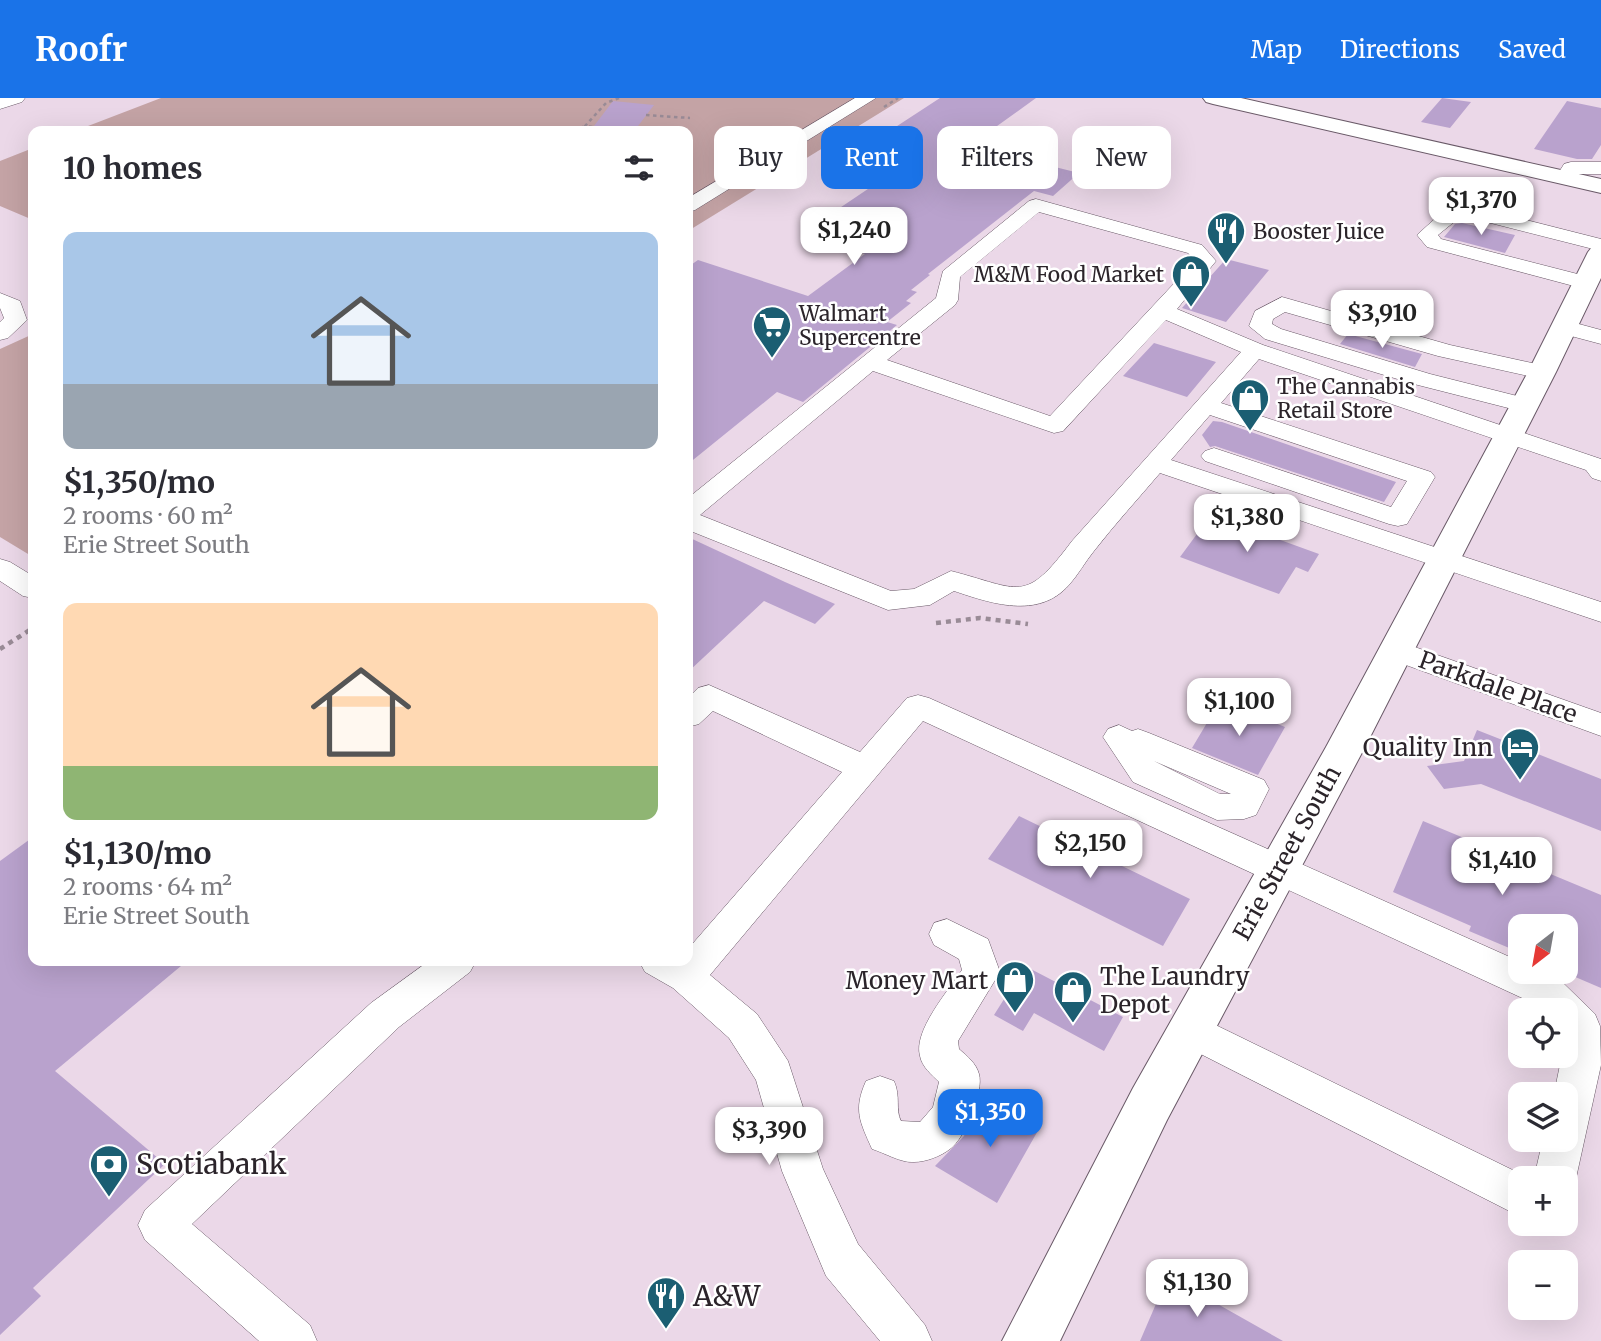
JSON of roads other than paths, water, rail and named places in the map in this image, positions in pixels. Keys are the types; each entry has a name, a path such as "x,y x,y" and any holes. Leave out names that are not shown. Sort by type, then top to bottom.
{"main road":[{"path":"1213,98 1251,102 1601,186"},
{"name":"Erie Street South","path":"1030,1341 1191,1030 1542,372 1601,252"}],"street":[{"path":"0,104 16,98"},
{"path":"693,203 866,98"},
{"path":"1565,177 1571,168 1601,168"},
{"path":"693,507 870,362 947,300 950,275 1036,205 1195,249 1206,261 1163,312 1054,426 870,362"},
{"path":"1585,283 1434,243 1427,234 1437,223 1454,213 1471,212 1601,245"},
{"path":"0,300 12,306 16,320 0,332"},
{"path":"1542,372 1446,351 1282,304 1263,316 1260,326 1273,334 1460,388 1599,468"},
{"path":"1163,312 1255,350 1515,421"},
{"path":"1564,327 1601,337"},
{"path":"693,522 888,601 920,598 951,580 1001,597 1032,596 1058,581 1082,547 1255,350"},
{"path":"1206,406 1422,477 1398,518 1214,456"},
{"path":"1155,463 1601,612"},
{"path":"0,568 28,586"},
{"name":"Parkdale Place","path":"1395,650 1601,725"},
{"path":"693,711 709,696 864,768"},
{"path":"693,947 864,768 918,706 1276,871 1546,991 1553,998"},
{"path":"880,1094 878,1117 887,1135 914,1143 938,1135 956,1106 960,1076 939,1056 939,1038 981,972 975,950 947,934"},
{"path":"294,1341 160,1225 384,1015 450,966"},
{"path":"672,969 743,1026 774,1074 803,1171 842,1261 909,1341"},
{"path":"1578,1023 1581,1026 1583,1062 1578,1082"},
{"path":"1191,1030 1508,1189"}],"place":[{"name":"Booster Juice","path":"1226,265"},
{"name":"M&M Food Market","path":"1191,308"},
{"name":"Walmart Supercentre","path":"772,359"},
{"name":"The Cannabis Retail Store","path":"1250,432"},
{"name":"Quality Inn","path":"1520,781"},
{"name":"Money Mart","path":"1015,1014"},
{"name":"The Laundry Depot","path":"1073,1024"},
{"name":"Scotiabank","path":"109,1198"},
{"name":"A&W","path":"666,1330"}]}
